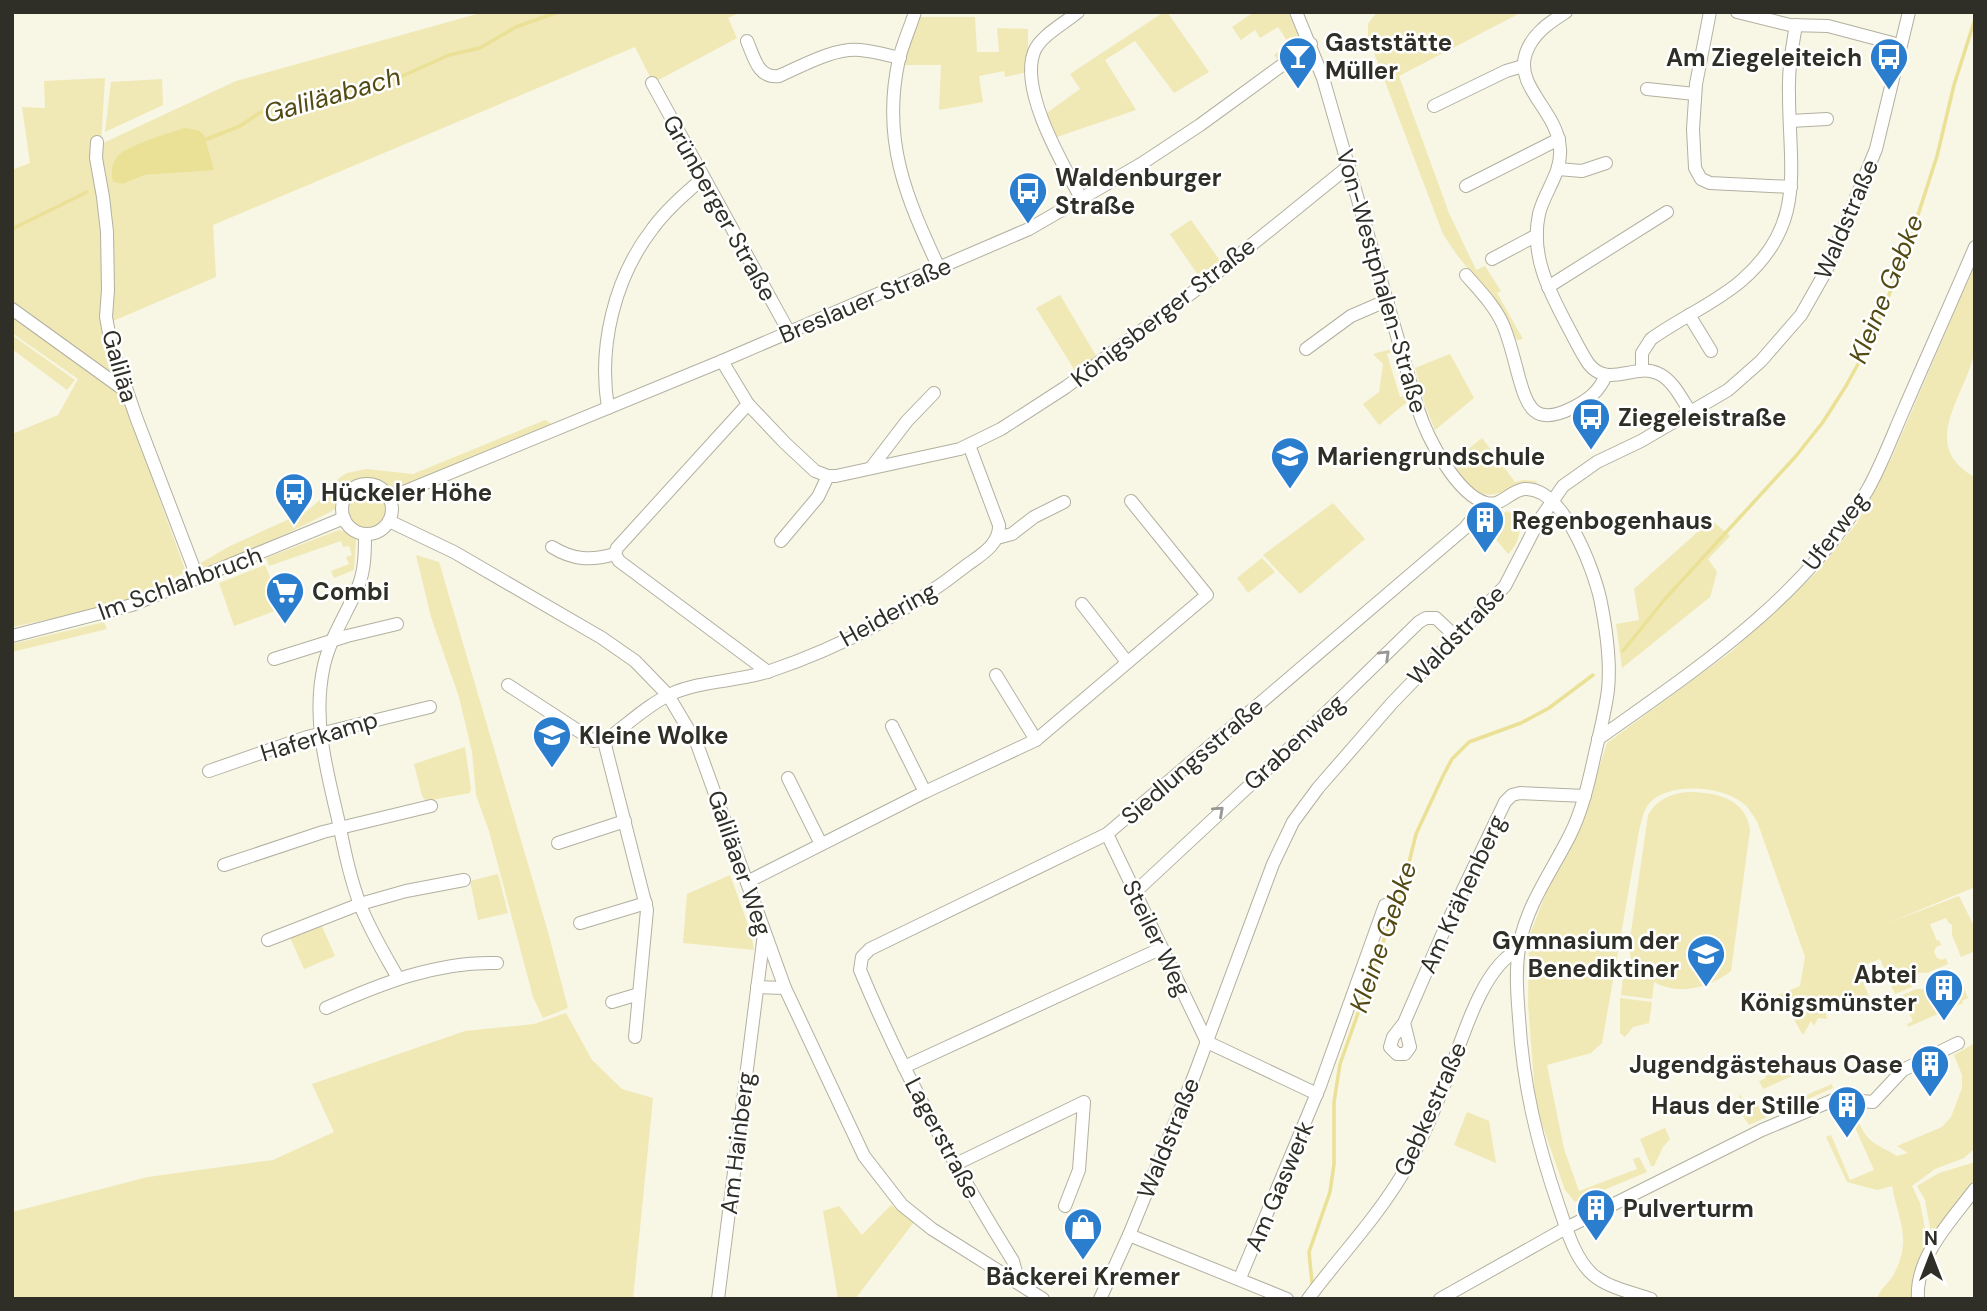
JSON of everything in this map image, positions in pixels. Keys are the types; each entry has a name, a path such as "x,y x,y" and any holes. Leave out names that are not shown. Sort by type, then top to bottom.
{"street":[{"path":"915,12 900,58 895,88 894,138 909,203 939,268"},
{"path":"1078,12 1044,39 1034,52 1031,78 1048,132 1082,200"},
{"name":"Von-Westphalen-Straße","path":"1296,12 1323,78 1418,410 1430,441 1452,474 1485,503"},
{"path":"1566,12 1536,34 1523,66 1526,80 1552,119 1559,139 1558,169 1541,208 1537,235 1539,258 1548,287 1588,363 1595,370 1606,375 1642,370 1657,372 1668,380 1691,413"},
{"path":"1710,12 1695,94 1693,157 1696,173 1701,179 1716,184 1791,187"},
{"path":"1737,12 1796,25 1828,26 1900,45"},
{"name":"Waldstraße","path":"1100,1299 1129,1235 1207,1042 1272,864 1293,822 1326,778 1392,703 1505,586 1553,499 1563,486 1597,462 1641,441 1728,390 1792,327 1812,299 1826,271 1876,149 1909,12"},
{"path":"1642,370 1642,353 1647,343 1734,286 1766,254 1785,219 1791,187 1790,68 1796,25"},
{"path":"747,41 761,71 770,77 850,50 900,58"},
{"name":"Breslauer Straße","path":"389,498 722,361 1029,229 1082,200 1200,125 1311,44"},
{"path":"1434,106 1506,71 1523,66"},
{"name":"Grünberger Straße","path":"652,83 789,331"},
{"path":"1647,89 1695,94"},
{"path":"1790,121 1828,120"},
{"path":"1465,186 1559,139"},
{"name":"Galiläa","path":"97,142 96,158 107,232 106,317 111,344 198,579"},
{"path":"1558,169 1583,171 1606,163"},
{"name":"Königsberger Straße","path":"969,446 1008,425 1114,352 1197,289 1349,166"},
{"path":"608,408 605,388 607,336 622,286 642,242 653,227 703,178"},
{"path":"1548,287 1667,212"},
{"path":"1492,259 1537,235"},
{"name":"Uferweg","path":"1598,739 1735,638 1782,598 1826,547 1868,488 1975,247"},
{"path":"1466,275 1495,310 1502,323 1524,395 1533,411 1552,416 1572,408 1595,393 1606,375"},
{"path":"1306,349 1351,316 1388,300"},
{"path":"12,309 127,392"},
{"path":"1689,315 1711,351"},
{"path":"722,361 748,404 806,464 828,476 969,446 999,525 997,538"},
{"path":"871,468 907,421 934,393"},
{"path":"748,404 617,548 615,554 619,561 656,590 768,672"},
{"path":"781,541 818,497 828,476"},
{"path":"359,486 376,486 389,498 389,521 379,531 365,534 352,529 344,519 342,507 346,496 359,486"},
{"path":"1485,503 1500,502 1517,491 1527,489 1541,492 1553,499 1580,546 1601,607 1609,678 1598,739 1585,796 1569,836 1529,912 1518,950 1516,988 1529,1104 1543,1159 1566,1228 1578,1255 1591,1273 1611,1286 1651,1299"},
{"path":"747,882 925,792 1037,740 1207,595 1131,501"},
{"name":"Heidering","path":"610,737 668,695 687,688 768,672 821,651 903,610 936,589 985,551 997,538 1012,534 1034,517 1064,502"},
{"name":"Siedlungsstraße","path":"860,961 870,949 1107,834 1465,528 1485,503"},
{"name":"Im Schlahbruch","path":"12,636 132,605 344,519"},
{"name":"Galiläaer Weg","path":"389,521 454,552 602,638 635,661 668,695 697,744 785,988 864,1156 902,1205 932,1229 1014,1279"},
{"path":"365,534 364,564 358,586 331,641 321,683 320,733 360,904 375,938 398,978"},
{"path":"552,547 568,556 584,559 615,554"},
{"path":"1082,604 1127,662"},
{"name":"Grabenweg","path":"1134,893 1423,619 1436,618 1456,637"},
{"path":"274,659 397,624"},
{"path":"996,675 1037,740"},
{"path":"508,685 594,741 610,737"},
{"name":"Haferkamp","path":"209,771 320,733 430,707"},
{"path":"892,726 925,792"},
{"path":"610,737 605,748 646,903 646,929 635,1037"},
{"path":"788,778 821,844"},
{"name":"Am Krähenberg","path":"1404,1023 1449,919 1505,802 1520,793 1585,796"},
{"path":"224,865 340,827 431,806"},
{"path":"558,843 625,821"},
{"name":"Steiler Weg","path":"1107,834 1207,1042"},
{"path":"268,940 360,904 406,891 464,880"},
{"path":"580,923 646,903"},
{"name":"Am Gaswerk","path":"1240,1278 1317,1094 1385,905"},
{"name":"Am Hainberg","path":"718,1299 764,933"},
{"path":"904,1067 1162,948"},
{"name":"Gebkestraße","path":"1308,1299 1401,1176 1422,1136 1478,1001 1506,958 1518,950"},
{"name":"Lagerstraße","path":"860,961 860,970 904,1067 956,1164 1013,1261 1016,1272 1014,1279"},
{"path":"326,1008 398,978 457,965 497,962"},
{"path":"757,987 785,988"},
{"path":"612,1002 639,994"},
{"name":"Am Gaswerk","path":"1207,1042 1317,1094"},
{"path":"1440,1299 1566,1228 1748,1137 1832,1100 1873,1102 1903,1070 1958,1042"},
{"path":"956,1164 1084,1102 1079,1170 1065,1206"},
{"path":"1918,1299 1919,1274 1927,1256 1975,1189"},
{"name":"Am Gaswerk","path":"1129,1235 1287,1299"},
{"path":"1014,1279 1043,1299"}],"shaded area":[{"path":"484,12 741,12 728,18 737,38 653,83 635,47 213,225 216,277 113,321 125,404 186,572 122,604 12,627 12,434 58,415 78,379 12,333 12,170 30,163 22,107 45,108 44,81 105,78 101,144 236,81","holes":["185,128 192,171 145,175 123,184 113,182 145,143"]},
{"path":"1167,12 1209,72 1174,93 1135,41 1105,60 1136,110 1054,138 1044,115 1080,89 1070,74"},
{"path":"1254,12 1288,12 1301,43 1278,60 1274,55 1289,44 1278,27 1260,38 1255,30 1241,40 1232,27"},
{"path":"1377,12 1522,12 1399,76 1449,213 1476,270 1485,266 1501,291 1497,293 1523,339 1517,340 1486,291 1443,234 1368,37 1368,24"},
{"path":"917,17 975,17 977,52 999,52 997,28 1028,29 1028,72 1005,77 1004,71 979,76 983,102 939,110 941,65 902,65"},
{"path":"162,79 163,105 105,132 111,82"},
{"path":"185,128 198,130 204,135 214,170 145,175 123,184 113,182 113,165 123,152"},
{"path":"1191,220 1221,262 1200,278 1170,234"},
{"path":"1975,264 1975,346 1947,433 1949,449 1957,464 1975,477 1975,887 1888,923 1959,896 1975,928 1975,951 1961,957 1952,935 1952,925 1946,918 1930,924 1941,945 1936,947 1934,952 1937,958 1946,958 1948,964 1927,973 1910,972 1912,987 1895,994 1880,959 1857,968 1873,1006 1860,1011 1860,1006 1851,1003 1845,1011 1836,1001 1830,1000 1825,1006 1827,1019 1818,1018 1814,1026 1811,1021 1803,1035 1788,1009 1773,997 1800,986 1805,957 1757,821 1744,804 1713,790 1676,790 1655,798 1642,817 1602,1043 1591,1053 1547,1065 1564,1149 1579,1191 1637,1169 1633,1159 1639,1157 1647,1172 1575,1202 1565,1190 1536,1107 1528,1004 1529,937 1554,872 1590,796 1607,743 1731,652 1815,574 1857,523 1892,457"},
{"path":"1060,295 1098,359 1077,374 1036,308"},
{"path":"12,335 75,380 67,390 12,349"},
{"path":"1392,349 1392,352 1387,354 1400,397 1405,396 1407,402 1379,425 1363,404 1379,392 1383,364 1373,354"},
{"path":"1450,354 1474,398 1435,430 1415,368"},
{"path":"545,420 552,424 397,490 371,481 355,483 346,490 332,511 202,570 199,564 230,546 307,511 347,473 366,469 413,474"},
{"path":"1482,438 1515,482 1537,481 1536,484 1519,485 1491,495 1472,488 1455,470 1457,466 1452,462"},
{"path":"367,491 380,497 386,510 380,523 367,529 354,523 348,510 354,497"},
{"path":"1333,503 1365,539 1300,594 1263,555"},
{"path":"1507,511 1517,520 1520,531 1508,554 1490,532"},
{"path":"1711,520 1730,536 1708,559 1717,572 1710,597 1622,668 1616,624 1639,620 1634,589"},
{"path":"339,530 349,533 356,540 354,570 334,578 331,571 349,564 346,557 352,555 349,546 343,547 341,541 269,566 266,558"},
{"path":"416,555 439,562 548,932 568,1008 543,1018 533,997 489,831 476,795 472,752 459,697 431,617"},
{"path":"1262,558 1275,572 1248,593 1237,578"},
{"path":"265,565 283,608 234,626 219,583"},
{"path":"104,622 107,629 12,652 12,644"},
{"path":"465,747 470,793 426,801 422,796 414,764"},
{"path":"1687,792 1708,793 1728,799 1742,811 1750,830 1731,971 1713,982 1694,988 1673,989 1654,982 1652,999 1621,995 1623,976 1650,979 1631,960 1629,946 1648,815 1655,805 1664,799"},
{"path":"498,874 508,913 478,920 470,881"},
{"path":"730,875 751,933 754,950 683,943 687,894"},
{"path":"320,922 335,956 304,969 289,935"},
{"path":"1949,968 1954,978 1959,976 1968,998 1962,1001 1963,1003 1908,1027 1907,1024 1913,1021 1903,998 1896,998 1916,989 1928,989 1932,982 1928,977"},
{"path":"1620,998 1652,1002 1649,1023 1633,1027 1625,1037 1620,1033"},
{"path":"566,1013 592,1060 622,1089 653,1098 633,1299 12,1299 12,1212 148,1177 273,1160 334,1132 312,1084 465,1031 534,1024"},
{"path":"1975,1043 1975,1148 1964,1158 1935,1169 1912,1186 1920,1203 1928,1244 1914,1299 1877,1299 1895,1272 1903,1249 1902,1229 1892,1186 1877,1190 1847,1182 1826,1137 1831,1135 1850,1180 1874,1170 1854,1125 1859,1123 1870,1140 1897,1156 1908,1153 1897,1146 1942,1127 1951,1117 1962,1088 1962,1075 1954,1055"},
{"path":"1793,1059 1801,1072 1763,1089 1759,1081 1766,1078 1765,1075"},
{"path":"1832,1084 1833,1088 1749,1125 1738,1109 1740,1094 1747,1110 1758,1105 1762,1114"},
{"path":"1467,1112 1489,1121 1496,1163 1454,1145"},
{"path":"1665,1128 1670,1139 1654,1166 1651,1166 1640,1139"},
{"path":"1975,1162 1975,1179 1932,1239 1925,1200 1917,1186 1939,1173"},
{"path":"891,1205 914,1222 855,1299 838,1299 823,1211 839,1206 862,1235"}],"waterway":[{"name":"Galiläabach","path":"202,141 240,126 261,112 302,106 340,91 359,90 398,78 449,55 480,48 516,27 558,12"},
{"name":"Kleine Gebke","path":"1623,651 1665,599 1796,456 1823,422 1846,386 1870,342 1906,252 1937,156 1954,85 1975,19"},
{"name":"Galiläabach","path":"12,229 87,192"},
{"name":"Kleine Gebke","path":"1312,1283 1309,1252 1330,1192 1334,1164 1334,1102 1340,1064 1404,883 1416,834 1452,759 1469,742 1521,723 1549,708 1593,675"}],"place":[{"name":"Gaststätte Müller","path":"1298,90"},
{"name":"Am Ziegeleiteich","path":"1889,91"},
{"name":"Waldenburger Straße","path":"1028,225"},
{"name":"Ziegeleistraße","path":"1591,451"},
{"name":"Mariengrundschule","path":"1290,490"},
{"name":"Hückeler Höhe","path":"294,526"},
{"name":"Regenbogenhaus","path":"1485,554"},
{"name":"Combi","path":"285,625"},
{"name":"Kleine Wolke","path":"552,769"},
{"name":"Gymnasium der Benediktiner","path":"1706,988"},
{"name":"Abtei Königsmünster","path":"1944,1022"},
{"name":"Jugendgästehaus Oase","path":"1930,1098"},
{"name":"Haus der Stille","path":"1847,1139"},
{"name":"Pulverturm","path":"1596,1242"},
{"name":"Bäckerei Kremer","path":"1083,1261"}]}
